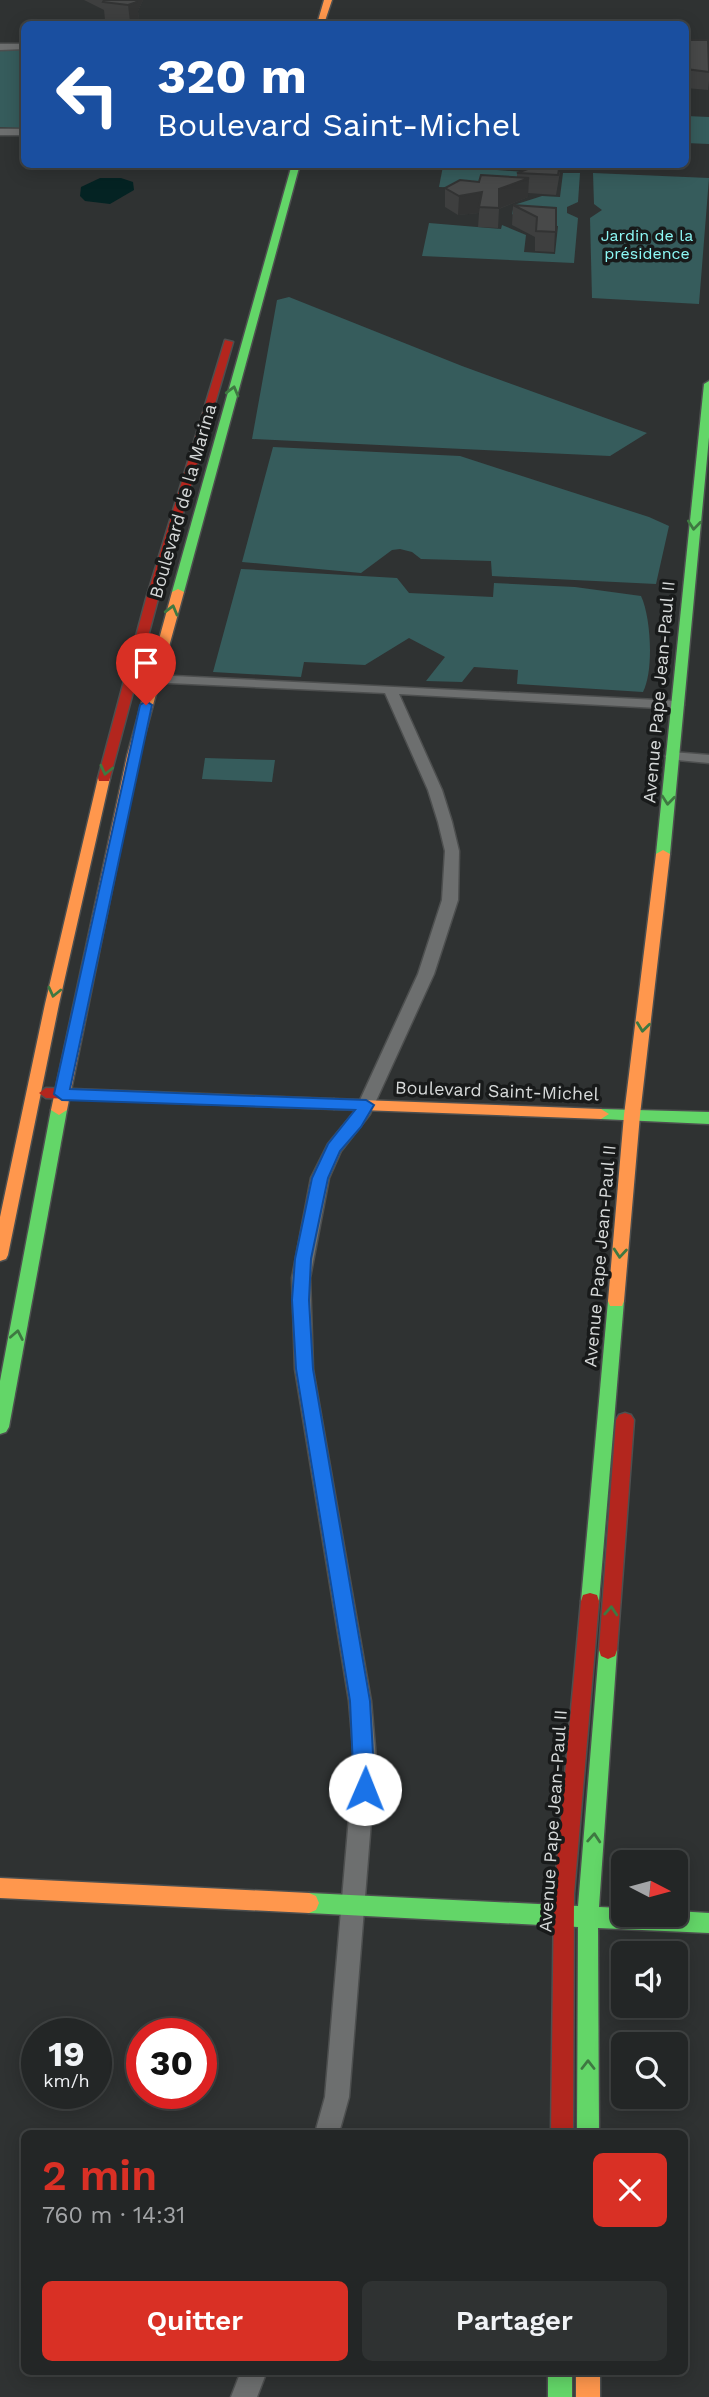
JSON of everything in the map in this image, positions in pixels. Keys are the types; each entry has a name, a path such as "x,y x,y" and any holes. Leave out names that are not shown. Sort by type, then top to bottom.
{"main road":[{"path":"321,21 328,0"},
{"path":"336,21 342,0"},
{"name":"Boulevard de la Marina","path":"261,259 279,168"},
{"name":"Boulevard de la Marina","path":"0,1427 62,1094 133,756 251,283 295,168"},
{"name":"Boulevard de la Marina","path":"0,1255 32,1093 110,754 157,579 233,325"},
{"name":"Avenue Pape Jean-Paul II","path":"667,964 680,757 677,705 709,384"},
{"name":"Avenue Pape Jean-Paul II","path":"562,2130 564,1916 632,1115 709,525"},
{"name":"Boulevard Saint-Michel","path":"32,1093 709,1118"},
{"path":"588,2130 588,1917 626,1406"},
{"path":"0,1888 709,1923"},
{"path":"560,2375 560,2397"},
{"path":"588,2375 588,2397"}],"street":[{"path":"0,47 21,47"},
{"path":"0,132 21,132"},
{"path":"153,679 677,705"},
{"path":"328,2130 337,2097 365,1789 364,1735 304,1369 301,1300 303,1259 320,1178 334,1148 356,1123 366,1105 433,955 446,917 452,884 452,851 440,805 390,689"},
{"path":"680,757 709,759"},
{"path":"244,2397 252,2375"}],"green space":[{"path":"0,49 21,50 21,128 0,127"},
{"path":"689,116 709,117 709,144 689,143"},
{"path":"443,168 525,172 512,190 439,187"},
{"path":"563,173 580,173 578,202 567,207 567,213 578,218 574,263 422,256 429,223 501,229 502,225 526,235 524,252 555,254 558,226 533,225 512,214 514,205 542,196 560,197"},
{"name":"Jardin de la présidence","path":"593,173 709,178 699,304 592,298 590,218 602,210 594,204"},
{"path":"289,297 462,366 647,433 610,456 252,439 277,300"},
{"path":"273,447 460,456 649,517 669,526 656,584 492,576 491,561 421,559 412,552 400,549 392,550 361,573 242,562"},
{"path":"241,569 397,578 409,593 493,597 494,583 575,587 641,596 650,644 646,683 643,692 517,684 518,670 474,667 462,682 426,681 445,657 409,638 365,665 304,662 301,677 213,672"},
{"path":"205,758 275,760 272,782 202,779"}],"shaded area":[{"path":"100,178 121,178 133,182 134,190 110,204 85,201 80,196 81,187"}],"building":[{"path":"103,2 137,2 128,5"},
{"path":"689,40 708,40 709,72 689,69"},
{"path":"530,168 559,168 558,175 517,173"},
{"path":"481,175 529,178 499,189 499,208 479,207 482,192 459,196 445,188 460,180 479,182"},
{"path":"513,205 556,208 556,232 536,231 537,217"}],"traffic: fast":[{"path":"178,592 295,168"},
{"path":"663,854 709,384"},
{"path":"0,1427 59,1110"},
{"path":"601,1114 709,1118"},
{"path":"590,1601 616,1301"},
{"path":"588,2130 588,1917 608,1650"},
{"path":"309,1903 709,1923"},
{"path":"560,2375 560,2397"}],"traffic: slow":[{"path":"321,21 328,0"},
{"path":"59,1110 133,756 178,592"},
{"path":"0,1255 52,1004 104,778"},
{"path":"616,1301 632,1115 663,854"},
{"path":"334,1104 601,1114"},
{"path":"0,1888 309,1903"},
{"path":"588,2375 588,2397"}],"traffic: jam":[{"path":"104,778 152,599 228,342"},
{"path":"46,1093 334,1104"},
{"path":"608,1650 625,1420"},
{"path":"562,2130 564,1894 590,1601"}],"route":[{"path":"146,705 62,1094 366,1105 356,1123 342,1136 326,1162 311,1214 301,1278 304,1369 360,1701 365,1789"}]}
